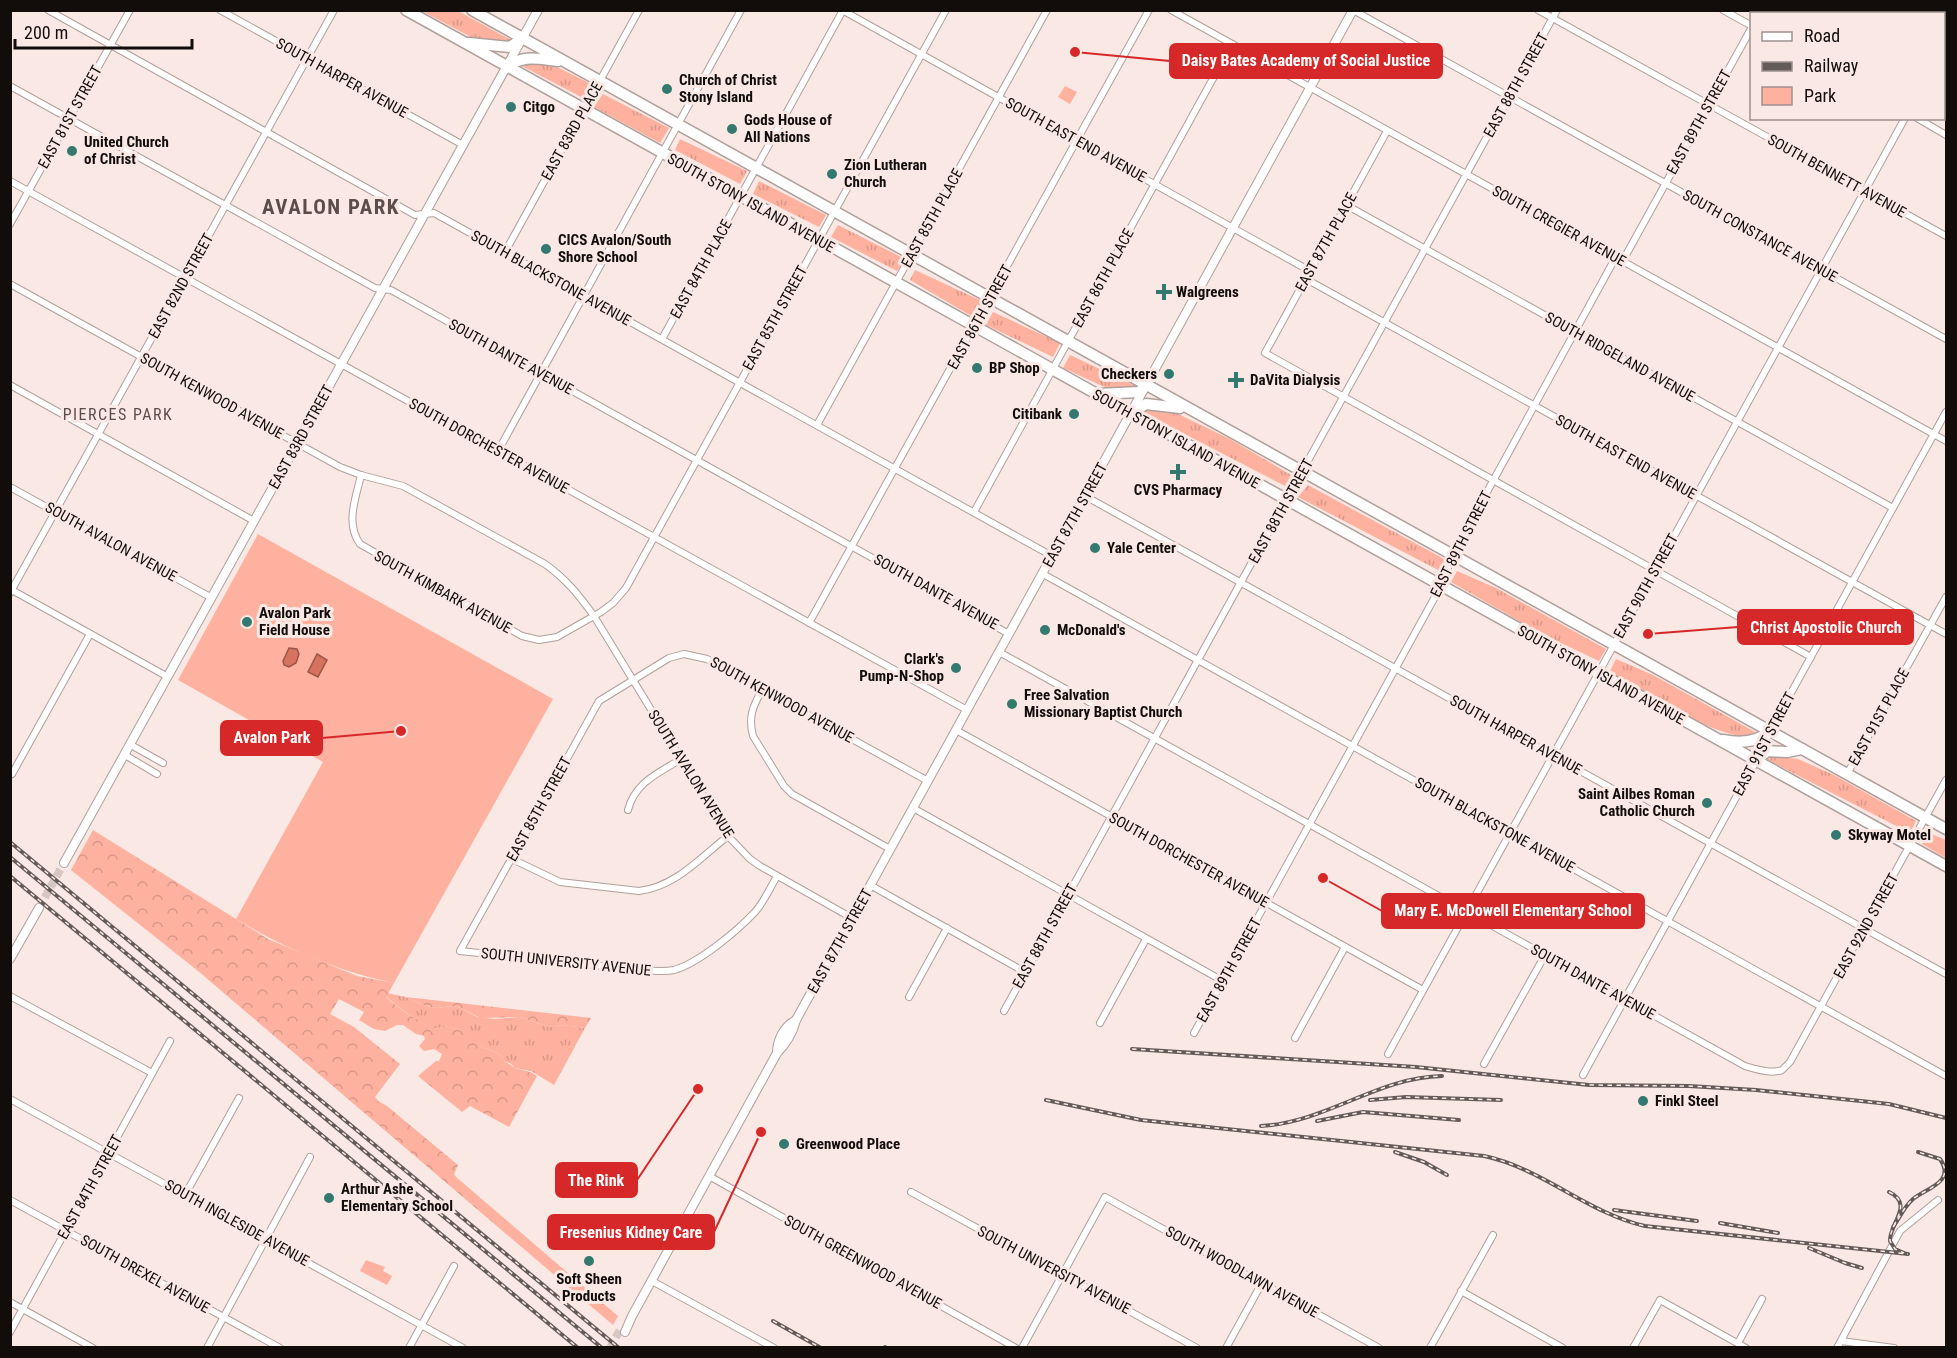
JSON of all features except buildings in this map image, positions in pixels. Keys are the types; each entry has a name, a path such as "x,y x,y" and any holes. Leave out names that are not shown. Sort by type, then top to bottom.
{"highway":[{"name":"SOUTH STONY ISLAND AVENUE","path":"406,10 506,68 1947,866"},
{"path":"472,10 1188,410 1453,554 1947,829"},
{"path":"460,41 510,47 522,39"},
{"path":"506,68 515,60 531,58 564,62"},
{"path":"1098,394 1139,392 1146,386"},
{"path":"1131,413 1146,404 1188,410"},
{"path":"1717,739 1735,742 1752,741 1770,731"},
{"path":"1756,761 1767,751 1787,752 1802,749"}],"main road":[{"name":"EAST 83RD STREET","path":"64,862 538,10"},
{"name":"EAST 87TH STREET","path":"623,1330 777,1053 777,1044 789,1024 796,1020 1353,10"},
{"path":"10,958 39,908"}],"street":[{"name":"SOUTH BLACKSTONE AVENUE","path":"48,10 415,215 434,213 1052,556"},
{"name":"EAST 81ST STREET","path":"10,224 130,10"},
{"name":"SOUTH HARPER AVENUE","path":"220,10 463,145"},
{"name":"EAST 82ND STREET","path":"11,591 334,10"},
{"name":"EAST 83RD PLACE","path":"505,252 639,10"},
{"path":"498,451 741,10"},
{"name":"EAST 85TH STREET","path":"594,616 613,603 626,588 945,10"},
{"name":"EAST 85TH PLACE","path":"817,425 1047,10"},
{"name":"EAST 86TH STREET","path":"809,623 1149,10"},
{"name":"SOUTH CREGIER AVENUE","path":"1171,10 1947,441"},
{"name":"SOUTH CONSTANCE AVENUE","path":"1353,10 1947,339"},
{"name":"SOUTH BENNETT AVENUE","path":"1538,10 1947,236"},
{"name":"EAST 88TH STREET","path":"1004,1011 1557,10"},
{"path":"1723,10 1750,26"},
{"name":"SOUTH EAST END AVENUE","path":"843,11 1310,270"},
{"name":"EAST 84TH PLACE","path":"662,339 843,11"},
{"name":"EAST 89TH STREET","path":"1194,1033 1441,586 1453,554 1612,264 1626,255 1750,31"},
{"name":"EAST 86TH PLACE","path":"974,512 1232,44"},
{"name":"SOUTH DANTE AVENUE","path":"10,86 375,288 391,290 1009,634"},
{"name":"EAST 90TH STREET","path":"1388,1054 1904,120"},
{"path":"1921,120 1947,135"},
{"name":"EAST 87TH PLACE","path":"1344,397 1265,353 1387,130"},
{"name":"SOUTH DORCHESTER AVENUE","path":"10,181 967,710"},
{"name":"SOUTH RIDGELAND AVENUE","path":"1346,205 1893,508"},
{"name":"SOUTH EAST END AVENUE","path":"1306,279 1947,634"},
{"name":"SOUTH KENWOOD AVENUE","path":"10,284 340,467 403,486 545,564 573,587 594,616"},
{"path":"10,385 254,521"},
{"path":"1344,397 1811,657"},
{"name":"EAST 91ST STREET","path":"1583,1075 1947,412"},
{"name":"SOUTH KIMBARK AVENUE","path":"361,475 351,521 355,537 366,549 530,639 557,637 594,616"},
{"name":"SOUTH AVALON AVENUE","path":"10,487 212,598"},
{"name":"SOUTH HARPER AVENUE","path":"1085,496 1947,974"},
{"name":"SOUTH BLACKSTONE AVENUE","path":"1042,574 1947,1077"},
{"path":"11,591 168,677"},
{"name":"EAST 91ST PLACE","path":"1847,774 1947,597"},
{"name":"SOUTH AVALON AVENUE","path":"594,616 728,836 750,859 852,918"},
{"path":"12,774 90,634"},
{"name":"SOUTH DANTE AVENUE","path":"999,652 1744,1066 1754,1069 1783,1070"},
{"name":"SOUTH KENWOOD AVENUE","path":"633,680 669,658 693,654 707,659 928,781"},
{"name":"EAST 85TH STREET","path":"460,951 599,701 633,680"},
{"path":"762,690 751,712 751,728 753,736 784,786 801,800 890,849"},
{"name":"SOUTH DORCHESTER AVENUE","path":"956,730 1423,990"},
{"path":"131,745 163,764"},
{"path":"125,755 158,774"},
{"path":"628,810 633,794 643,783 681,759"},
{"name":"EAST 92ND STREET","path":"1783,1070 1790,1062 1947,780"},
{"path":"913,808 1223,981"},
{"path":"512,859 560,882 639,891 650,890 671,881 728,836"},
{"name":"SOUTH UNIVERSITY AVENUE","path":"460,951 641,970 672,970 701,958 746,920 761,904 777,876"},
{"path":"870,885 1025,972"},
{"path":"909,997 947,928"},
{"path":"1100,1023 1146,939"},
{"path":"1295,1038 1345,947"},
{"path":"1484,1064 1545,955"},
{"path":"10,996 152,1073"},
{"name":"EAST 84TH STREET","path":"10,1332 170,1041"},
{"path":"185,1195 239,1098"},
{"name":"SOUTH INGLESIDE AVENUE","path":"10,1099 463,1347"},
{"path":"207,1347 310,1157"},
{"name":"SOUTH GREENWOOD AVENUE","path":"709,1176 1016,1347"},
{"name":"SOUTH UNIVERSITY AVENUE","path":"911,1192 1197,1347"},
{"name":"SOUTH WOODLAWN AVENUE","path":"1063,1274 1105,1197 1379,1347"},
{"name":"SOUTH DREXEL AVENUE","path":"10,1200 280,1347"},
{"path":"1894,1347 1839,1344 1900,1231 1938,1200"},
{"path":"1430,1347 1492,1235"},
{"path":"409,1347 454,1266"},
{"path":"1022,1347 1063,1274"},
{"path":"652,1281 774,1347"},
{"path":"1226,1347 1262,1283"},
{"path":"1461,1291 1563,1347"},
{"path":"1738,1343 1762,1299"},
{"path":"1633,1347 1660,1300 1746,1347"},
{"path":"10,1302 93,1347"}],"green space":[{"path":"422,11 458,11 511,40 508,44 471,37"},
{"path":"522,61 549,63 591,84 583,98 520,65"},
{"path":"1065,86 1077,92 1070,104 1058,97"},
{"path":"603,94 669,128 660,143 594,107"},
{"path":"680,139 747,171 740,184 675,150"},
{"path":"759,181 826,215 819,227 753,194"},
{"path":"838,225 905,259 897,271 831,237"},
{"path":"915,270 982,301 973,317 910,280"},
{"path":"993,312 1060,343 1053,357 986,325"},
{"path":"1070,355 1138,387 1109,389 1063,368"},
{"path":"1147,408 1170,410 1230,439 1291,475 1285,486 1144,413"},
{"path":"1308,485 1446,560 1440,571 1298,497"},
{"path":"258,534 553,699 394,983 312,958 236,919 323,762 178,680"},
{"path":"1457,571 1496,588 1606,649 1599,661 1540,633 1451,582"},
{"path":"1616,659 1653,675 1757,733 1754,738 1736,735 1717,730 1680,713 1609,673"},
{"path":"1770,756 1798,759 1834,775 1916,821 1910,833 1768,760"},
{"path":"93,830 268,939 357,976 394,983 386,997 395,1005 434,1028 448,1027 462,1032 483,1048 499,1054 513,1067 537,1076 509,1127 470,1106 462,1112 418,1076 439,1061 442,1054 434,1049 424,1051 419,1046 425,1039 424,1036 416,1034 403,1025 397,1025 385,1031 374,1029 359,1020 364,1012 339,999 330,1014 354,1027 400,1064 375,1097 378,1101 458,1165 454,1174 456,1177 618,1316 613,1325 198,971 71,870"},
{"path":"1929,833 1946,840 1946,858 1922,844"},
{"path":"387,993 436,1008 453,1006 461,1008 477,1017 495,1019 520,1017 549,1027 562,1025 585,1028 554,1085 531,1071 515,1068 505,1062 496,1052 483,1048 472,1038 452,1028 433,1028 423,1023 390,1000 386,996"},
{"path":"406,997 591,1018 585,1028 562,1025 549,1027 520,1017 480,1018 461,1008 453,1006 436,1008"},
{"path":"366,1260 385,1267 383,1271 392,1276 387,1285 360,1271"}],"shaded area":[{"path":"289,648 297,649 299,654 296,663 289,667 284,665 283,661"},
{"path":"317,654 327,660 318,677 308,672"}],"tunnel":[{"path":"39,908 64,863"},
{"path":"610,1348 621,1328"}],"railway":[{"path":"10,842 619,1348"},
{"path":"10,857 602,1348"},
{"path":"10,876 578,1348"},
{"path":"1132,1049 1416,1067 1589,1085 1689,1086 1756,1090 1889,1104 1946,1118"},
{"path":"1261,1126 1307,1117 1396,1084 1418,1078 1442,1076"},
{"path":"1370,1100 1406,1097 1501,1100"},
{"path":"1046,1100 1141,1120 1484,1156 1525,1170 1604,1211 1645,1226 1908,1254"},
{"path":"1317,1121 1363,1112 1459,1120"},
{"path":"1395,1152 1424,1162 1447,1175"},
{"path":"1893,1227 1909,1203 1942,1180 1944,1167 1940,1159 1918,1152"},
{"path":"1889,1192 1900,1202 1899,1215 1890,1241 1895,1249 1904,1253"},
{"path":"1614,1210 1697,1221"},
{"path":"1720,1223 1778,1233"},
{"path":"1809,1248 1862,1268"},
{"path":"773,1321 821,1348"}],"place":[{"name":"Daisy Bates Academy of Social Justice","path":"1075,52"},
{"name":"Church of Christ Stony Island","path":"667,89"},
{"name":"Citgo","path":"511,107"},
{"name":"Gods House of All Nations","path":"732,129"},
{"name":"United Church of Christ","path":"72,151"},
{"name":"Zion Lutheran Church","path":"832,174"},
{"name":"CICS Avalon/South Shore School","path":"546,249"},
{"name":"Walgreens","path":"1164,292"},
{"name":"BP Shop","path":"977,368"},
{"name":"Checkers","path":"1169,374"},
{"name":"DaVita Dialysis","path":"1236,380"},
{"name":"Citibank","path":"1074,414"},
{"name":"CVS Pharmacy","path":"1178,472"},
{"name":"Yale Center","path":"1095,548"},
{"name":"Avalon Park Field House","path":"247,622"},
{"name":"McDonald's","path":"1045,630"},
{"name":"Christ Apostolic Church","path":"1648,634"},
{"name":"Clark's Pump-N-Shop","path":"956,668"},
{"name":"Free Salvation Missionary Baptist Church","path":"1012,704"},
{"name":"Avalon Park","path":"401,731"},
{"name":"Saint Ailbes Roman Catholic Church","path":"1707,803"},
{"name":"Skyway Motel","path":"1836,835"},
{"name":"Mary E. McDowell Elementary School","path":"1323,878"},
{"name":"The Rink","path":"698,1089"},
{"name":"Finkl Steel","path":"1643,1101"},
{"name":"Fresenius Kidney Care","path":"761,1132"},
{"name":"Greenwood Place","path":"784,1144"},
{"name":"Arthur Ashe Elementary School","path":"329,1198"},
{"name":"Soft Sheen Products","path":"589,1261"}],"district":[{"name":"AVALON PARK","path":"331,207"},
{"name":"PIERCES PARK","path":"118,414"}]}
